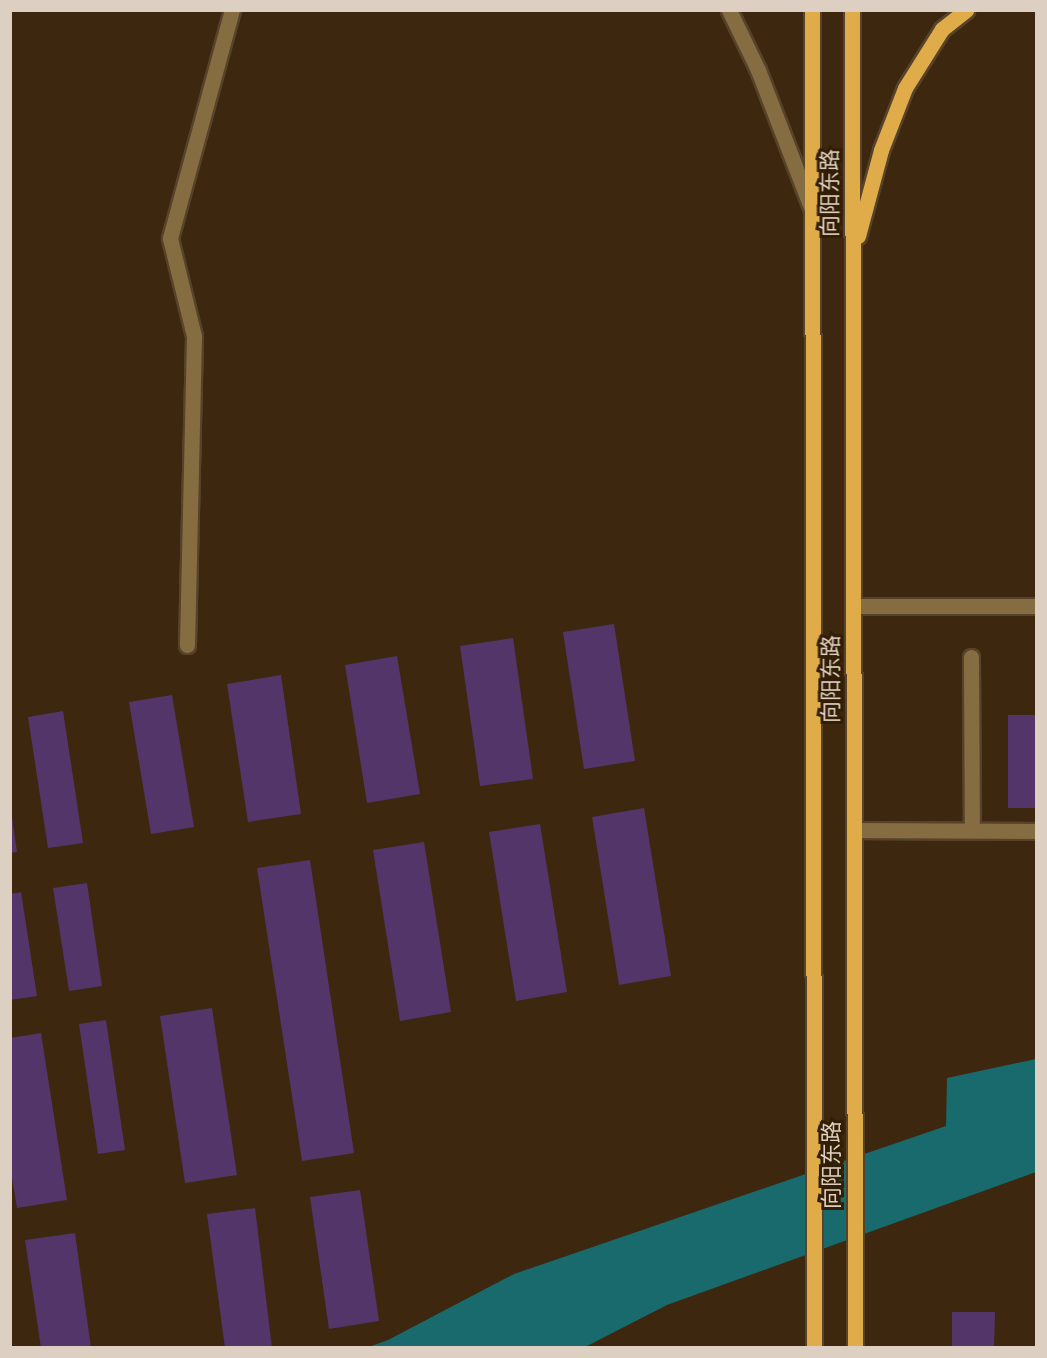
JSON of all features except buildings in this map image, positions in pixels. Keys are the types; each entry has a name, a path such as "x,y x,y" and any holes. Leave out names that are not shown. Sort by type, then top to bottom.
{"main road":[{"name":"向阳东路","path":"812,10 814,1347"},
{"name":"向阳东路","path":"852,10 855,1347"},
{"path":"852,257 881,150 904,88 942,29 966,10"}],"street":[{"path":"187,645 194,336 170,238 232,10"},
{"path":"729,10 758,70 812,212"},
{"path":"853,606 1036,606"},
{"path":"971,657 972,830"},
{"path":"855,830 1036,831"}],"water":[{"path":"1036,1059 1036,1172 667,1305 585,1347 366,1348 388,1340 514,1274 946,1126 947,1078"}]}
